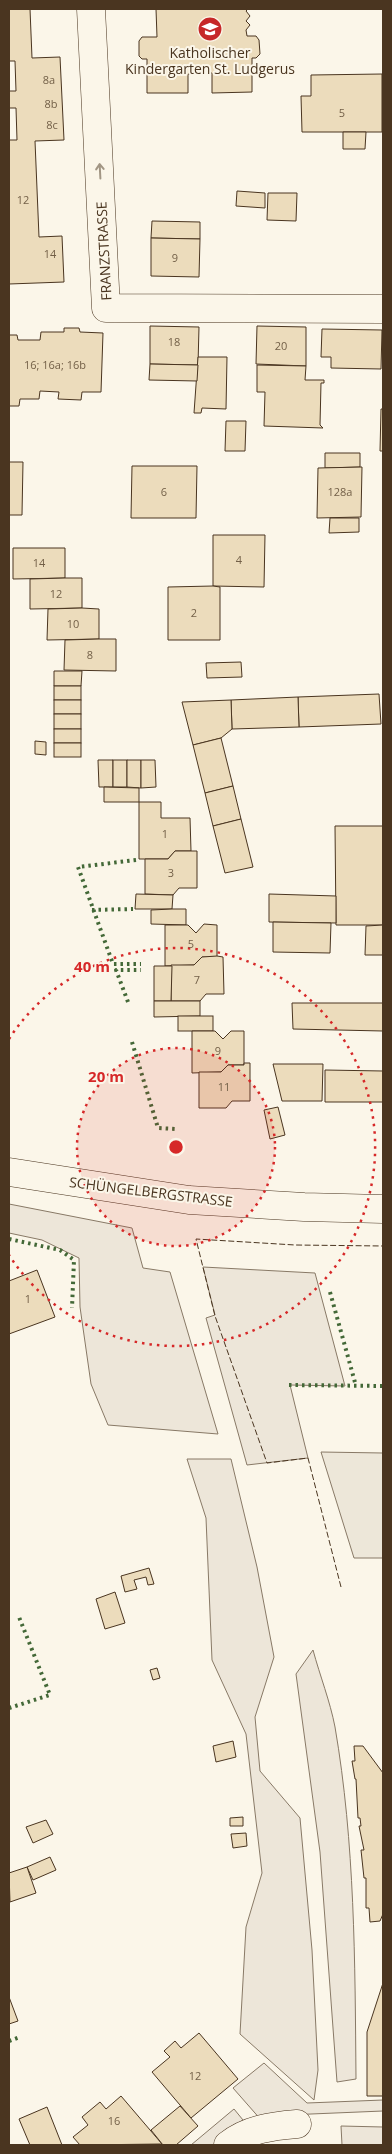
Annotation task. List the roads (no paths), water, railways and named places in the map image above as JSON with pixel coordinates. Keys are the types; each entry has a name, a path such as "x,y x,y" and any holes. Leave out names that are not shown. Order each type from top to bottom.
{"street":[{"name":"FRANZSTRASSE","path":"91,9 106,308 383,308"},
{"name":"SCHÜNGELBERGSTRASSE","path":"9,1172 189,1200 304,1207 383,1209"},
{"path":"228,2145 245,2134 260,2129 297,2124"}],"place":[{"name":"Katholischer Kindergarten St. Ludgerus","path":"210,29"}]}
